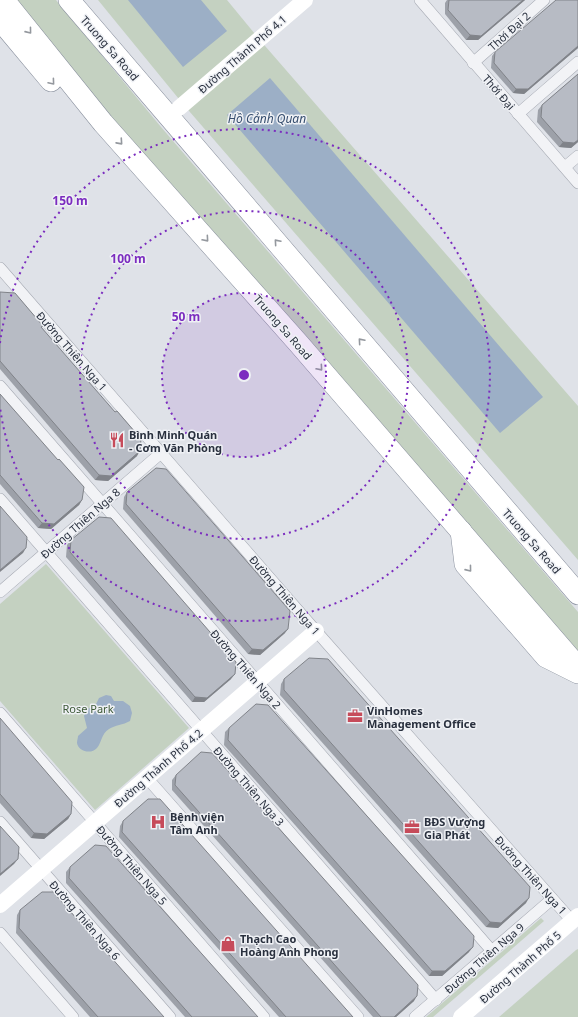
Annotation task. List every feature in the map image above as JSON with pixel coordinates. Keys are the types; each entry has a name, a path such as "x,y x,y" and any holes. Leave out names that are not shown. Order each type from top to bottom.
{"highway":[{"name":"Truong Sa Road","path":"4,0 104,123 299,344 578,667"},
{"name":"Truong Sa Road","path":"69,0 578,594"},
{"name":"Truong Sa Road","path":"86,0 242,184 260,224"},
{"name":"Truong Sa Road","path":"0,20 68,101 104,123"},
{"name":"Truong Sa Road","path":"377,360 409,380 578,573"},
{"path":"461,532 465,564 546,657 578,673"}],"street":[{"name":"Đường Thành Phố 4.1","path":"178,108 305,0"},
{"name":"Thời Đại 2","path":"473,63 544,0"},
{"name":"Thời Đại","path":"427,2 473,63 578,183"},
{"path":"518,114 578,62"},
{"path":"565,167 578,156"},
{"name":"Đường Thiên Nga 1","path":"0,268 552,900 575,919"},
{"name":"Đường Thiên Nga 2","path":"0,386 492,951"},
{"name":"Đường Thiên Nga 8","path":"0,592 161,453"},
{"name":"Đường Thiên Nga 3","path":"0,499 436,1000"},
{"name":"Đường Thành Phố 4.2","path":"0,905 316,631"},
{"name":"Đường Thiên Nga 5","path":"0,713 264,1017"},
{"path":"147,778 358,1017"},
{"name":"Đường Thiên Nga 6","path":"0,822 170,1017"},
{"name":"Đường Thiên Nga 9","path":"415,1017 552,900"},
{"name":"Đường Thành Phố 5","path":"461,1017 575,919"},
{"path":"0,933 73,1017"}],"green space":[{"path":"15,0 56,0 161,127 578,612 578,657 140,151"},
{"path":"98,0 227,0 259,39 578,406 578,560 183,104"},
{"name":"Rose Park","path":"46,564 189,728 95,810 0,701 0,604"},
{"path":"541,918 544,921 433,1017 426,1017"},
{"path":"578,949 578,1017 499,1017 576,950"}],"water":[{"path":"128,0 201,0 227,31 183,67"},
{"name":"Hồ Cảnh Quan","path":"270,78 543,397 500,433 227,115"},
{"path":"106,695 111,696 114,701 123,701 130,706 132,713 130,721 106,731 99,746 94,750 88,752 82,750 78,746 77,742 78,736 87,728 84,716 86,710 96,704 99,698"}],"building":[{"path":"449,0 523,0 481,36 470,35 448,10"},
{"path":"556,0 578,0 578,46 528,89 516,89 494,63 495,52"},
{"path":"578,74 578,140 574,143 563,142 541,117 542,105"},
{"path":"0,292 15,293 43,326 41,327 115,412 117,411 141,439 140,451 111,476 99,475 0,361"},
{"path":"0,394 84,487 82,500 54,524 42,523 0,475"},
{"path":"156,468 166,469 290,611 288,629 263,650 252,649 126,504 127,492"},
{"path":"0,506 27,537 26,548 0,570"},
{"path":"99,517 111,518 236,662 235,674 207,698 195,697 70,552 71,540"},
{"path":"309,658 328,659 530,887 529,898 501,923 490,922 284,690 284,679"},
{"path":"256,704 268,705 474,936 473,947 445,971 432,971 228,740 229,728"},
{"path":"0,718 72,802 71,814 47,834 34,833 0,794"},
{"path":"201,752 212,753 418,985 417,996 394,1017 381,1017 175,785 176,775"},
{"path":"148,799 160,799 353,1017 286,1017 122,832 123,821"},
{"path":"0,826 19,847 18,859 0,874"},
{"path":"95,845 106,846 258,1017 192,1017 69,878 70,867"},
{"path":"42,892 53,892 164,1017 98,1017 19,928 20,910"}],"place":[{"name":"Bình Minh Quán - Cơm Văn Phòng","path":"117,440"},
{"name":"VinHomes Management Office","path":"355,716"},
{"name":"Bệnh viện Tâm Anh","path":"158,822"},
{"name":"BĐS Vượng Gia Phát","path":"412,827"},
{"name":"Thạch Cao Hoàng Anh Phong","path":"228,944"}]}
